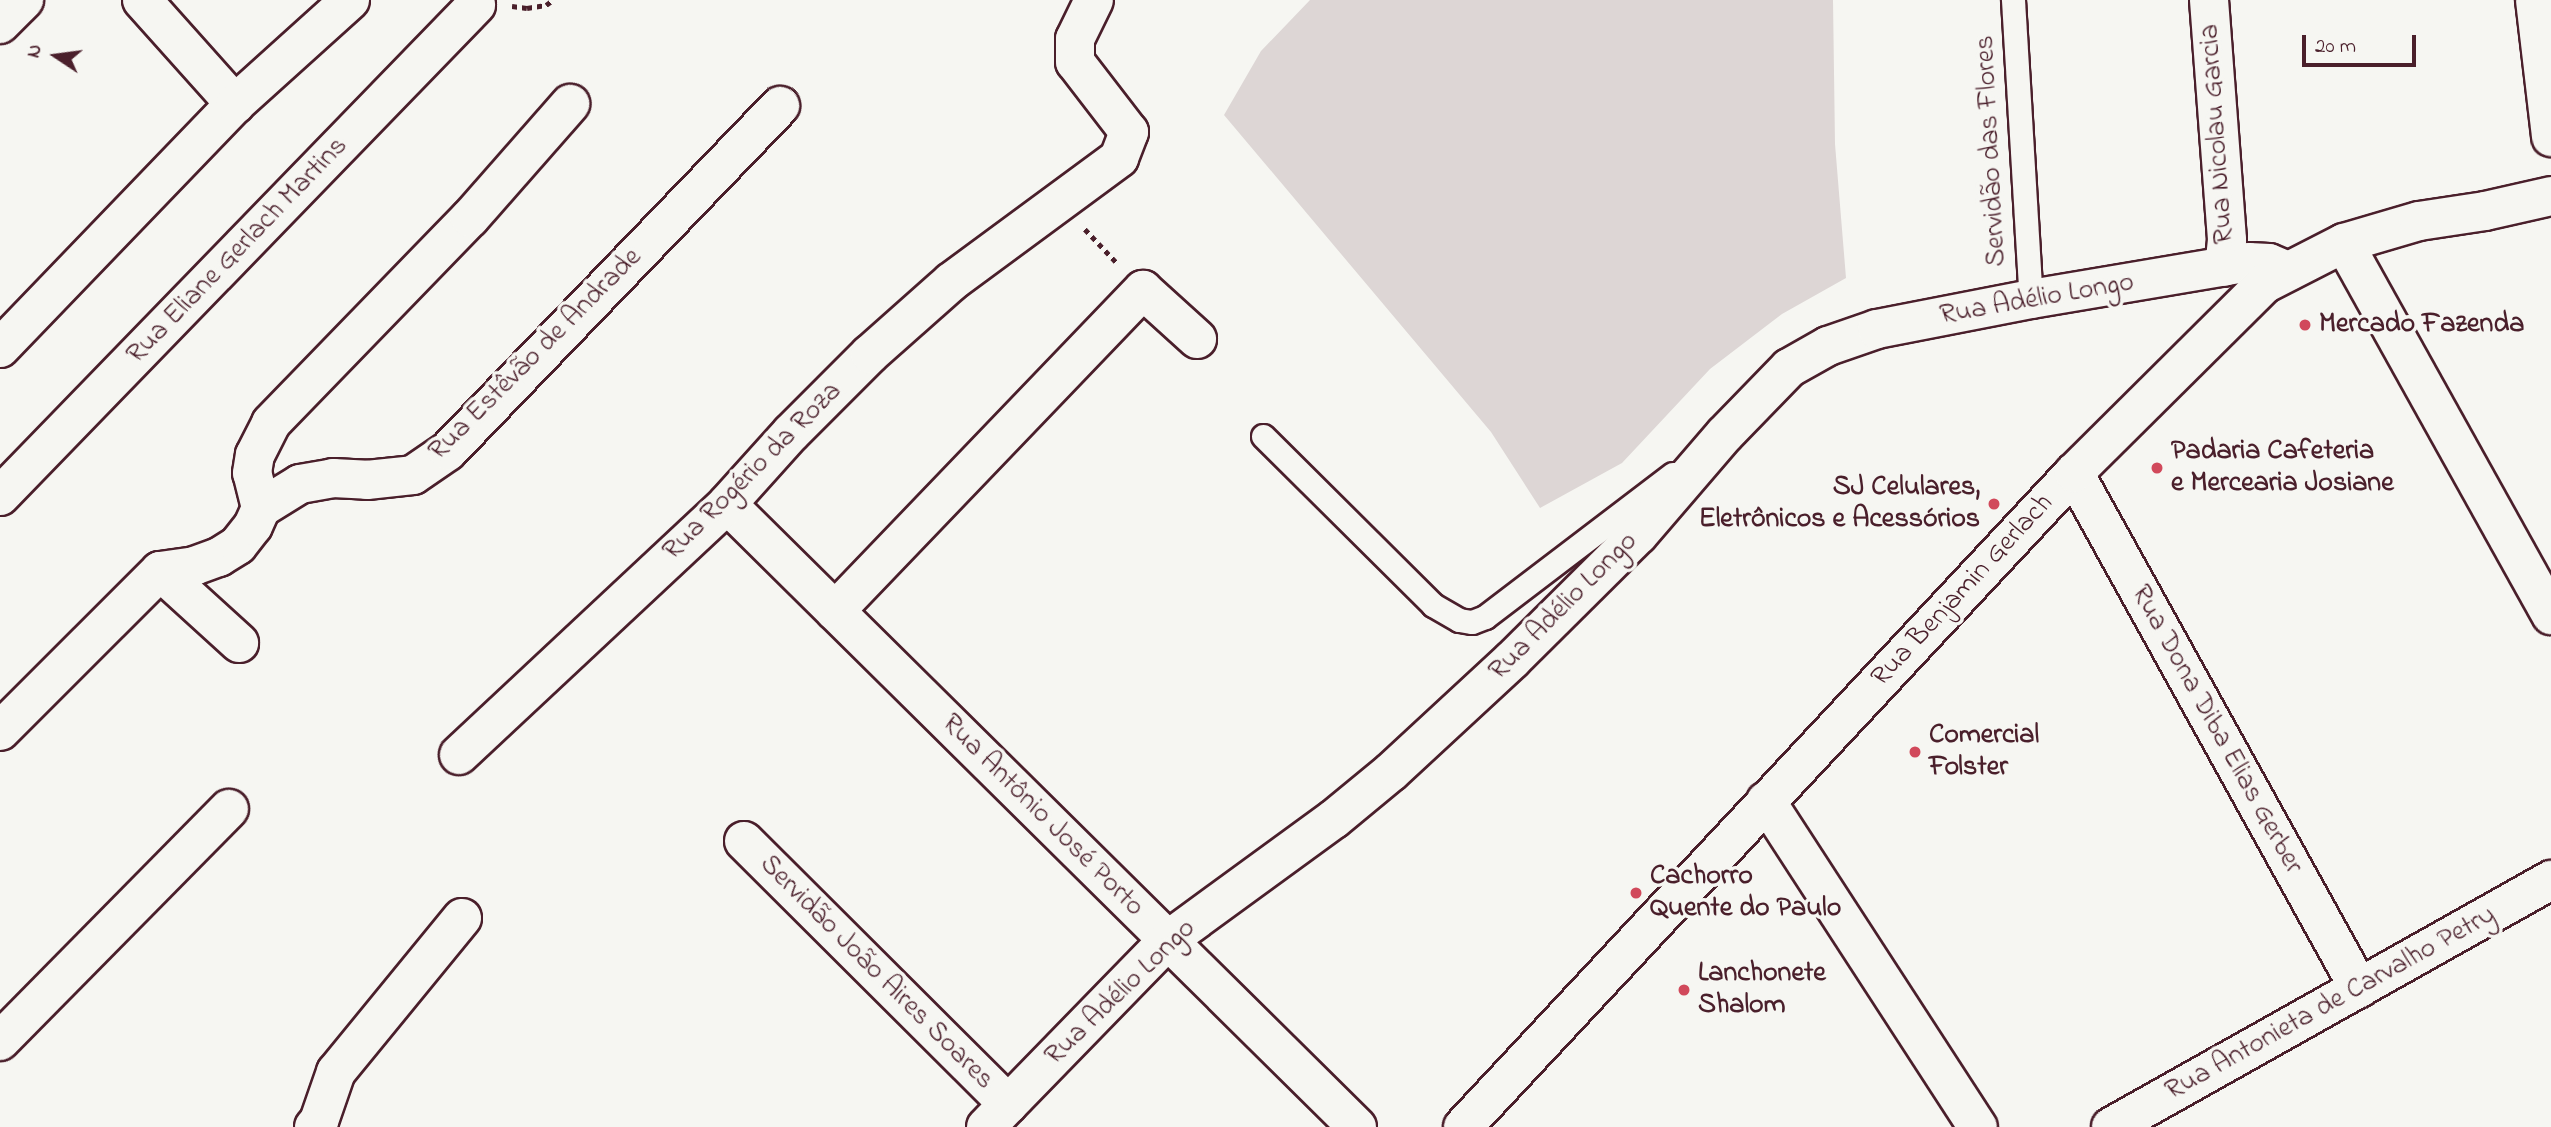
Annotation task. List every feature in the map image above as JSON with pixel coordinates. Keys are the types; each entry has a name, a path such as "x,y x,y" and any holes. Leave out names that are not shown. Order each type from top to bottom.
{"street":[{"path":"0,24 24,0"},
{"path":"142,0 235,104"},
{"path":"0,348 235,104 350,0"},
{"name":"Rua Rogério da Roza","path":"458,755 727,504 791,433 870,354 951,282 1058,200 1119,158 1129,132 1075,62 1075,39 1094,0"},
{"name":"Rua Nicolau Garcia","path":"2209,0 2227,240 2224,267"},
{"path":"2535,0 2551,137"},
{"name":"Rua Eliane Gerlach Martins","path":"0,496 493,5"},
{"path":"261,508 252,473 255,455 271,423 470,218 570,104"},
{"name":"Rua Estêvão de Andrade","path":"160,571 194,566 219,557 238,545 253,526 261,508 300,484 333,478 367,480 413,475 448,452 780,106"},
{"name":"Rua Benjamin Gerlach","path":"1463,1127 2074,473 2245,300 2264,284 2344,243 2419,221 2485,212 2551,196"},
{"path":"2344,243 2551,615"},
{"name":"Rua Adélio Longo","path":"997,1116 1168,940 1334,819 1391,772 1576,598 1638,535 1725,434 1789,368 1828,346 1877,329 2031,299 2249,262 2269,263 2288,271"},
{"path":"2224,267 2242,283 2245,300"},
{"path":"835,611 1143,290 1197,339"},
{"name":"Rua Dona Diba Elias Gerber","path":"2074,473 2359,988"},
{"name":"Rua Antônio José Porto","path":"727,504 1357,1127"},
{"path":"0,731 160,571 239,643"},
{"path":"1766,802 1978,1127"},
{"path":"0,1041 229,809"},
{"name":"Servidão João Aires Soares","path":"744,841 997,1116"},
{"name":"Rua Antonieta de Carvalho Petry","path":"2111,1127 2551,880"},
{"path":"314,1127 319,1121 336,1072 462,918"}],"lane":[{"name":"Servidão das Flores","path":"2013,0 2031,299"},
{"path":"1263,436 1433,605 1459,620 1472,622 1485,617 1541,576 1725,434"}],"path":[{"path":"493,5 527,8 545,5 552,0"},
{"path":"1058,200 1143,290"}],"shaded area":[{"path":"1310,0 1833,0 1835,144 1846,278 1782,314 1710,369 1622,463 1540,508 1491,432 1224,115 1261,51"}],"place":[{"name":"Mercado Fazenda","path":"2305,325"},
{"name":"Padaria Cafeteria e Mercearia Josiane","path":"2157,468"},
{"name":"SJ Celulares, Eletrônicos e Acessórios","path":"1994,504"},
{"name":"Comercial Folster","path":"1915,752"},
{"name":"Cachorro Quente do Paulo","path":"1636,893"},
{"name":"Lanchonete Shalom","path":"1684,990"}]}
